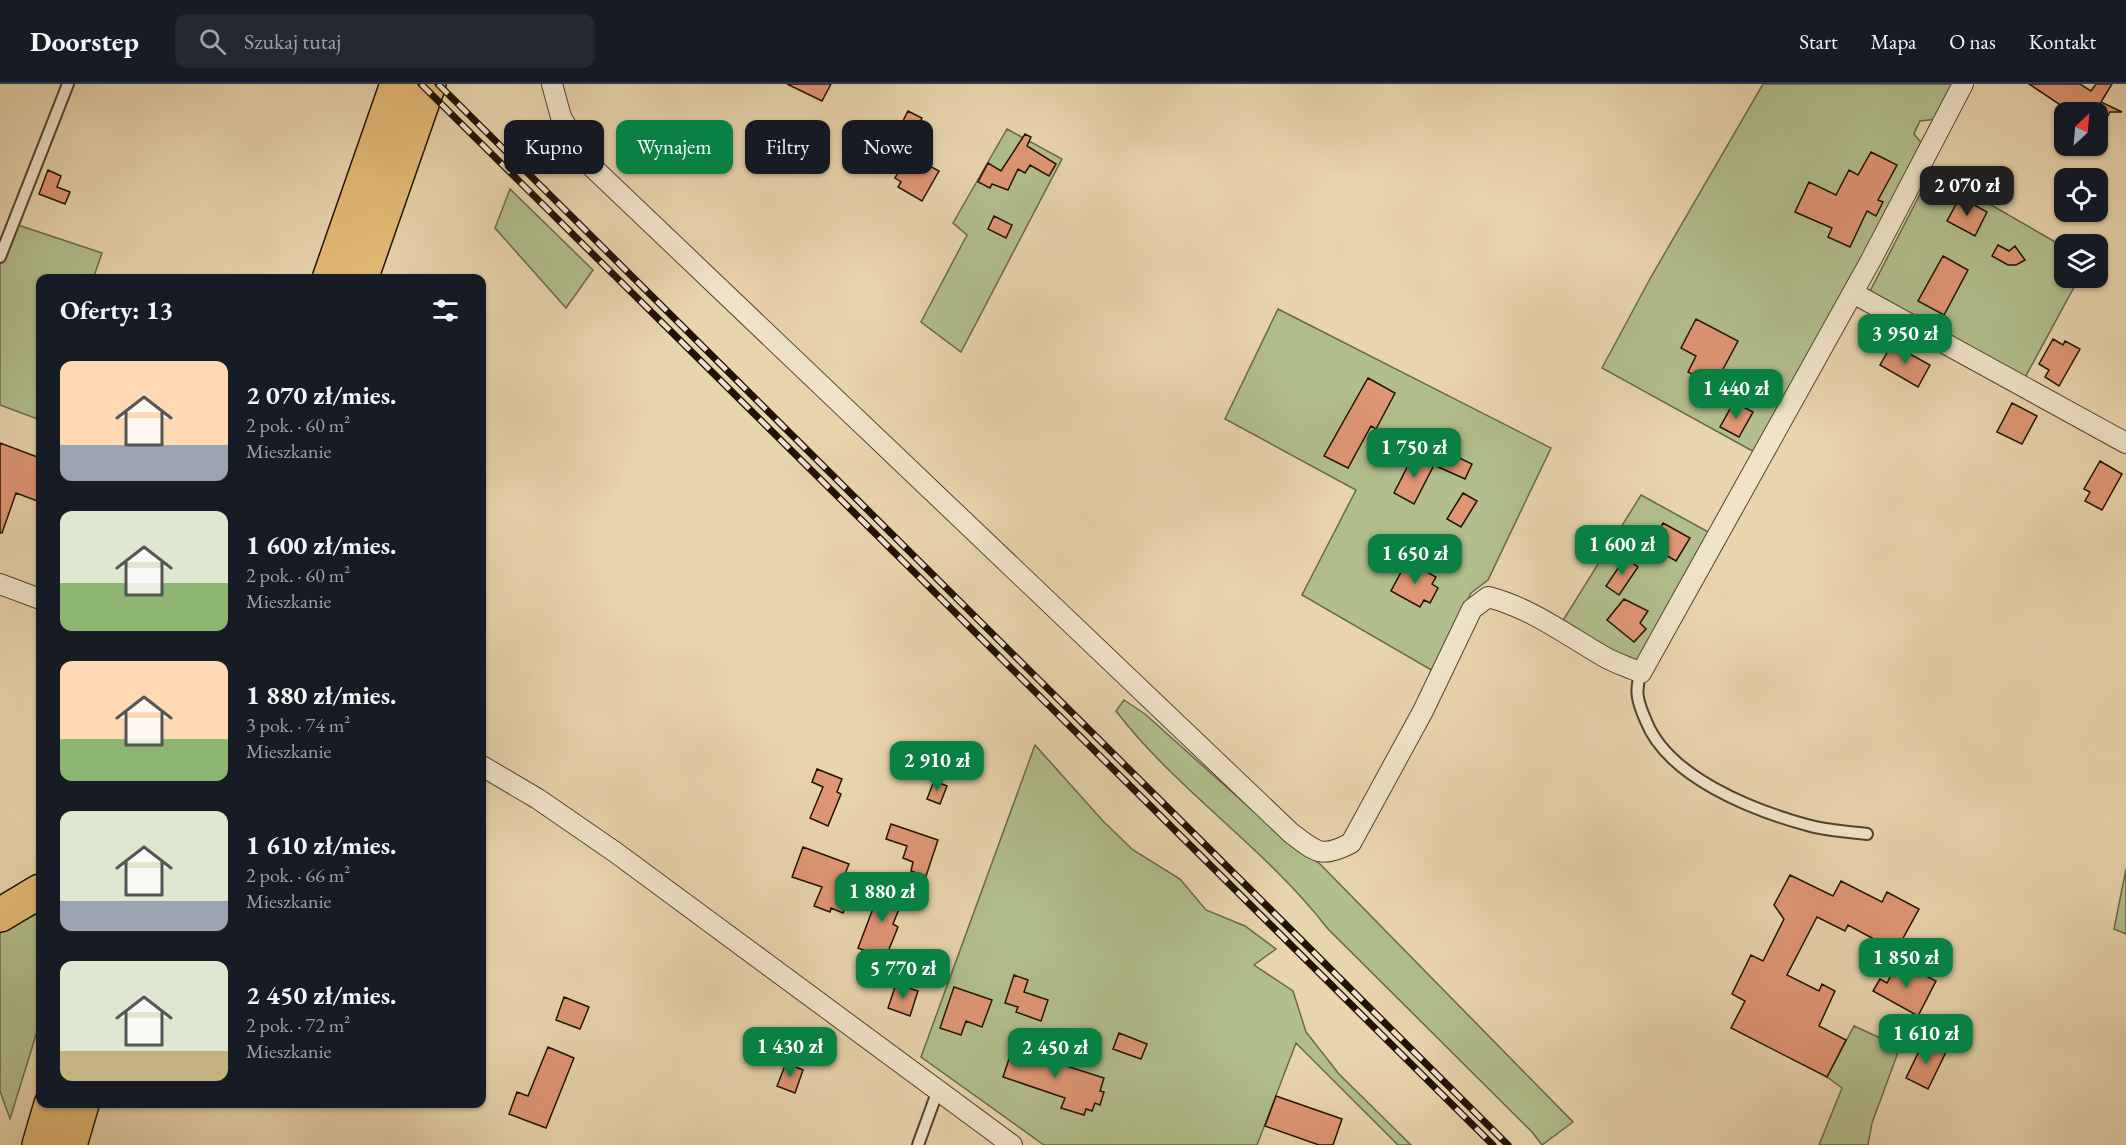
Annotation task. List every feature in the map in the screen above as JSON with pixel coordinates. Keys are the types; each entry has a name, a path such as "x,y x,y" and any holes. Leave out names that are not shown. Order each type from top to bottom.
{"highway":[{"path":"331,274 397,84"},
{"path":"363,274 429,84"},
{"path":"0,915 36,893"},
{"path":"39,1145 50,1108"},
{"path":"70,1145 81,1108"}],"street":[{"path":"552,84 561,117 588,163 1275,818 1315,851 1332,853 1350,843 1423,711 1473,609 1488,597 1512,603 1561,629 1604,657 1641,673 1853,293 1963,84"},
{"path":"1853,293 2126,443"},
{"path":"0,584 36,597"},
{"path":"486,768 538,799 615,852 1012,1145"}],"lane":[{"path":"0,257 68,84"},
{"path":"1641,673 1636,686 1638,703 1651,734 1671,761 1729,795 1773,814 1809,826 1867,834"},
{"path":"918,1145 938,1090"}],"green space":[{"path":"1763,84 1955,84 1938,119 1920,121 1914,134 1924,146 1756,453 1602,368 1651,277"},
{"path":"1007,129 1062,159 961,352 921,322 967,235 953,223"},
{"path":"1932,171 2054,241 2054,288 2074,288 2022,383 1868,295"},
{"path":"510,189 593,270 566,308 495,228"},
{"path":"12,223 102,253 95,274 36,274 36,418 0,405 0,257"},
{"path":"1278,309 1551,448 1488,580 1471,593 1433,671 1302,595 1356,490 1225,419"},
{"path":"1641,495 1712,534 1640,660 1628,661 1562,622"},
{"path":"1124,700 1145,714 1251,809 1320,864 1573,1122 1542,1145 1532,1132 1328,929 1277,872 1140,740 1116,711"},
{"path":"1035,745 1103,821 1133,850 1180,879 1206,910 1245,926 1276,949 1254,965 1293,991 1306,1032 1339,1074 1411,1145 1398,1145 1296,1043 1257,1145 1044,1145 921,1057"},
{"path":"2126,869 2126,934 2114,929"},
{"path":"36,914 36,1035 10,1119 0,1091 0,933"},
{"path":"1854,1026 1900,1047 1872,1123 1868,1145 1819,1145 1842,1088 1827,1077"}],"building":[{"path":"787,84 831,84 822,101"},
{"path":"2029,84 2080,84 2091,91 2096,84 2112,84 2101,102 2056,102"},
{"path":"2108,105 2122,112 2110,112 2108,116"},
{"path":"908,111 922,118 921,120 903,120"},
{"path":"1025,134 1031,137 1027,146 1056,164 1049,176 1030,165 1025,173 1018,169 1008,190 992,184 990,188 978,182 988,163 1001,171"},
{"path":"1871,152 1897,165 1878,200 1883,202 1876,216 1867,211 1850,247 1828,237 1832,228 1795,212 1809,182 1836,195 1849,170 1858,175"},
{"path":"933,168 939,171 922,201 898,187 901,182 895,178 897,174 933,174"},
{"path":"48,170 61,176 57,187 70,192 65,204 39,194"},
{"path":"1960,197 1987,212 1975,236 1947,221"},
{"path":"994,216 1012,225 1006,238 988,229"},
{"path":"1998,245 2009,251 2015,246 2025,260 2016,265 2008,265 1992,256"},
{"path":"1943,256 1968,270 1944,315 1918,301"},
{"path":"1696,319 1738,341 1714,386 1688,372 1696,356 1681,348"},
{"path":"2053,339 2063,345 2065,341 2080,349 2059,386 2045,377 2049,370 2039,364"},
{"path":"1892,344 1930,365 1918,387 1880,365"},
{"path":"1368,378 1395,393 1376,429 1371,426 1348,468 1324,456"},
{"path":"1734,402 1753,412 1739,437 1720,427"},
{"path":"2012,403 2037,416 2022,444 1997,432"},
{"path":"0,443 36,456 36,500 16,493 2,533 0,533"},
{"path":"1441,449 1472,464 1465,479 1434,465"},
{"path":"1414,454 1434,465 1414,504 1394,493"},
{"path":"2100,461 2122,474 2102,510 2085,501 2090,492 2084,489"},
{"path":"1463,493 1477,501 1461,527 1447,519"},
{"path":"1663,523 1690,538 1676,561 1650,546"},
{"path":"1625,558 1638,567 1619,595 1606,586"},
{"path":"1407,561 1436,577 1432,584 1438,588 1430,603 1424,600 1420,607 1391,591"},
{"path":"1624,599 1648,611 1640,623 1646,629 1634,642 1607,620"},
{"path":"817,769 842,779 837,792 841,794 828,826 810,818 823,787 812,782"},
{"path":"934,781 947,786 940,804 927,799"},
{"path":"891,824 938,840 926,876 911,871 913,862 903,858 907,846 886,839"},
{"path":"803,847 849,864 841,884 852,889 843,913 831,908 830,912 814,906 822,887 792,877"},
{"path":"1790,875 1833,896 1841,881 1882,902 1887,892 1919,909 1896,951 1848,925 1845,931 1817,917 1787,975 1819,991 1822,984 1835,991 1819,1026 1846,1040 1827,1077 1731,1028 1745,1001 1732,994 1751,955 1763,961 1784,919 1774,905"},
{"path":"882,885 905,894 893,924 898,927 885,959 858,948"},
{"path":"1898,962 1936,981 1918,1016 1873,991 1880,979 1887,983"},
{"path":"1014,975 1028,980 1024,992 1048,1000 1041,1021 1016,1012 1018,1007 1005,1003"},
{"path":"896,984 918,991 910,1016 888,1008"},
{"path":"954,987 992,1000 982,1027 966,1021 961,1035 940,1028"},
{"path":"564,997 589,1007 580,1029 556,1020"},
{"path":"1119,1033 1147,1044 1141,1059 1113,1049"},
{"path":"1924,1041 1946,1052 1928,1089 1906,1078"},
{"path":"1014,1044 1058,1059 1057,1063 1104,1078 1100,1091 1104,1092 1100,1105 1095,1103 1092,1111 1086,1109 1084,1115 1061,1108 1065,1098 1003,1077"},
{"path":"548,1047 574,1058 546,1128 509,1114 517,1092 528,1096"},
{"path":"786,1063 803,1070 795,1093 777,1086"},
{"path":"1276,1096 1342,1119 1333,1145 1319,1145 1265,1126"}],"railway":[{"path":"421,84 1493,1145"},
{"path":"438,84 1508,1145"}]}
